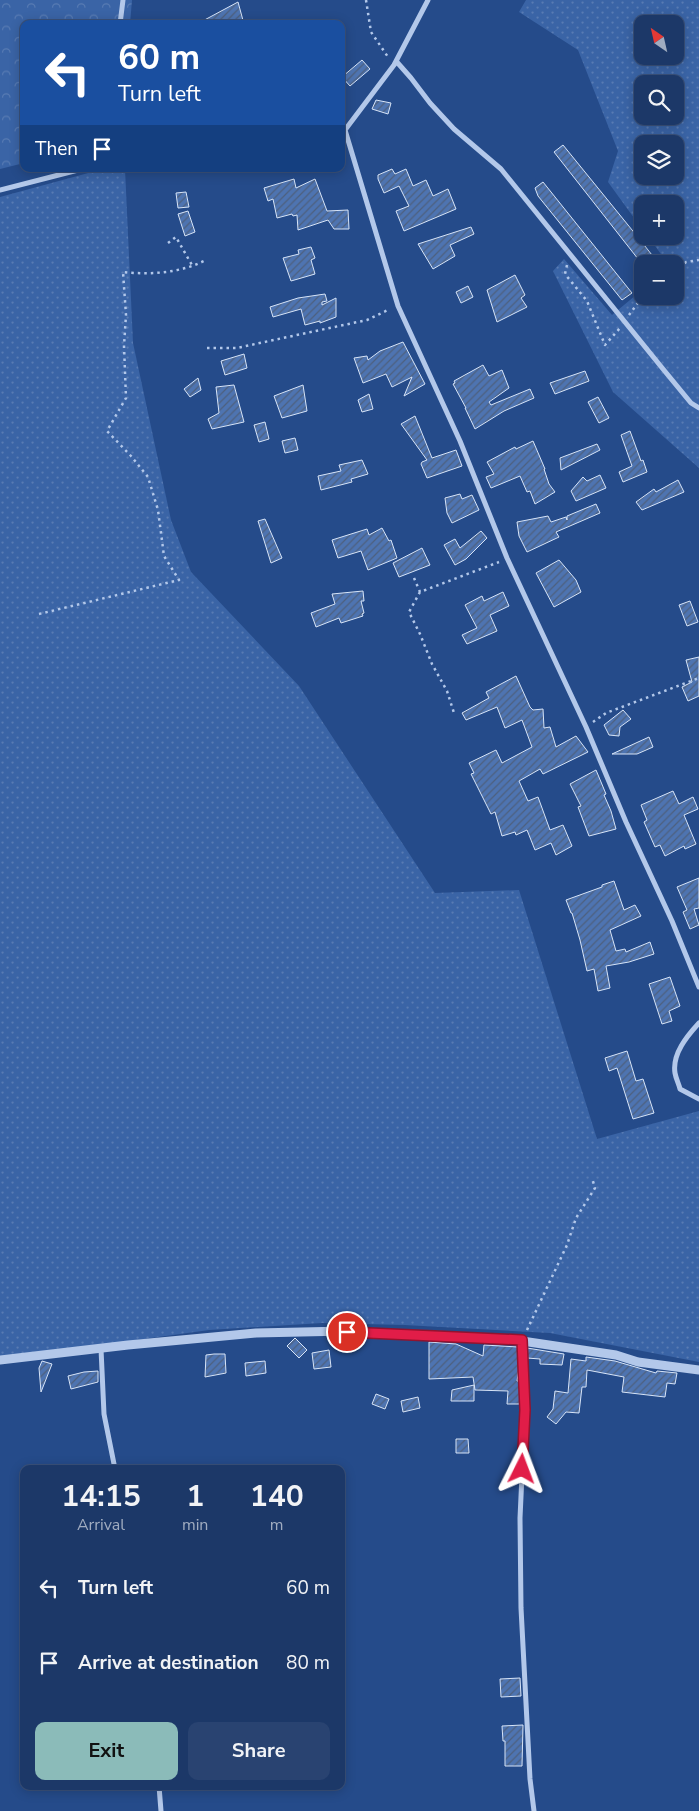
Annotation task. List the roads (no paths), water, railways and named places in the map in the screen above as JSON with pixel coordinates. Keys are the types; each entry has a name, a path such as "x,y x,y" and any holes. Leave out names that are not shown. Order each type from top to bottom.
{"street":[{"path":"120,20 123,0"},
{"path":"345,127 395,63 428,0"},
{"path":"395,63 411,78 430,103 454,129 501,169 691,403 699,408"},
{"path":"345,136 398,306 467,459 491,520 672,921 699,987"},
{"path":"0,190 70,172"},
{"path":"699,1023 679,1050 675,1072 680,1089 699,1099"},
{"path":"0,1360 256,1333 338,1332 522,1340 616,1355 638,1362 699,1370"},
{"path":"522,1340 525,1410 520,1526 521,1608 530,1779 534,1811"},
{"path":"101,1349 104,1414 114,1465"},
{"path":"159,1790 162,1811"}]}
